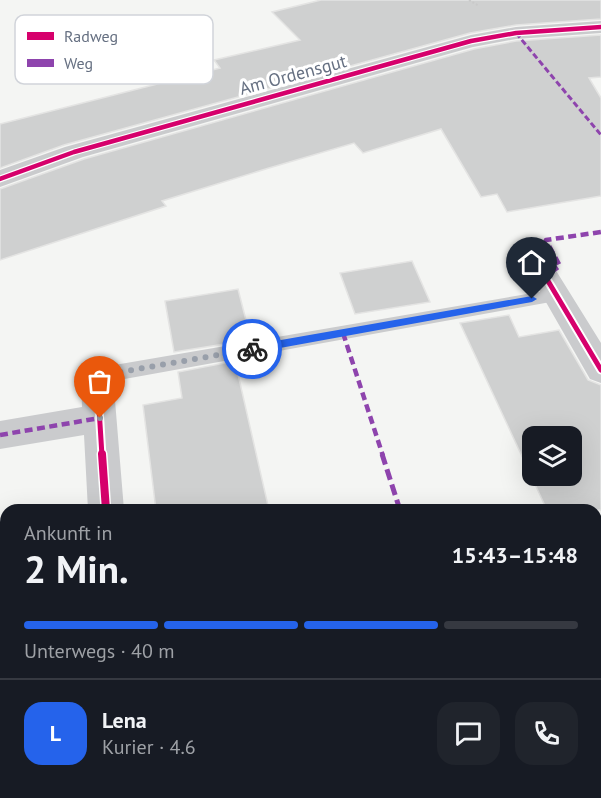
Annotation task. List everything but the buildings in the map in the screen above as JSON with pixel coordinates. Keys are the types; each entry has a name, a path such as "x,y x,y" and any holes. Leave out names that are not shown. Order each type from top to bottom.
{"street":[{"name":"Am Ordensgut","path":"0,179 85,149 471,42 516,33 601,27"},
{"path":"551,285 601,370"},
{"path":"98,376 106,504"},
{"path":"0,435 100,418"}],"lane":[{"path":"98,376 551,285"}],"marked path":[{"path":"516,33 601,135"},
{"path":"548,280 545,276 560,266 546,240 601,232"},
{"path":"343,333 398,504"},
{"path":"0,435 100,418"}],"cycle path":[{"path":"0,179 74,152 471,41 516,33 601,27"},
{"path":"545,276 601,370"},
{"path":"97,376 106,504"}],"way so far":[{"path":"100,418 98,376 252,349"}],"route":[{"path":"252,349 532,299"}]}
